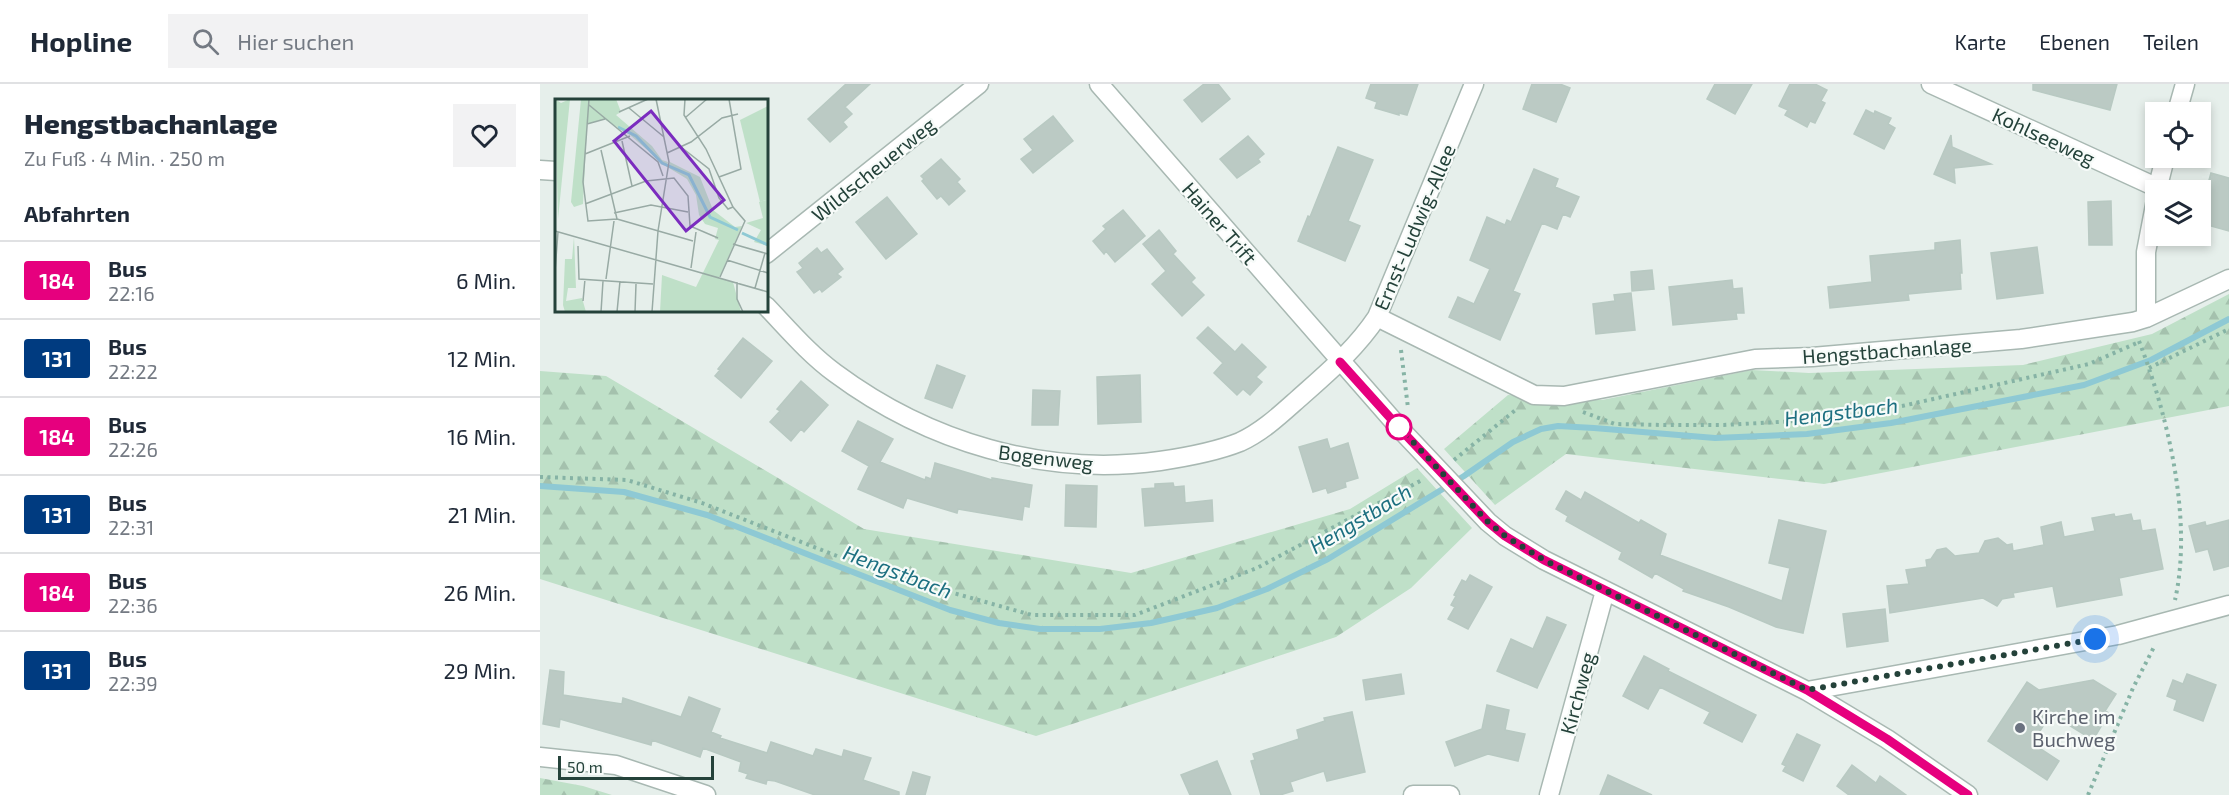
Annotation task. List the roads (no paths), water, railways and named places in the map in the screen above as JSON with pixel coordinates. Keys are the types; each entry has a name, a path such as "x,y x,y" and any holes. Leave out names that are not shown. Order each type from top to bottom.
{"street":[{"name":"Wildscheuerweg","path":"768,252 979,84"},
{"name":"Hainer Trift","path":"1099,84 1340,362 1464,497 1505,536 1544,560 1807,690 1887,739 1968,795"},
{"name":"Ernst-Ludwig-Allee","path":"1340,362 1361,341 1377,317 1474,84"},
{"name":"Kohlseeweg","path":"1930,84 2145,187"},
{"path":"2180,102 2185,84"},
{"path":"540,170 555,171"},
{"path":"2146,318 2147,246"},
{"name":"Hengstbachanlage","path":"1377,317 1534,394 1552,397 1578,395 1755,359 1812,357 2021,339 2133,322 2229,279"},
{"name":"Bogenweg","path":"768,308 810,352 834,372 901,416 986,449 1021,458 1047,461 1125,464 1185,457 1217,450 1258,432 1340,362"},
{"name":"Kirchweg","path":"1549,795 1605,591"},
{"path":"1807,690 2118,635 2168,623 2229,604"},
{"path":"540,757 616,765 706,795"},
{"path":"1413,795 1450,795"}],"waterway":[{"name":"Hengstbach","path":"540,486 624,492 707,515 950,610 999,623 1040,629 1100,629 1151,623 1217,608 1267,589 1328,559 1464,476 1513,442 1541,429 1558,426 1715,438 1807,434 1891,423 2084,385 2151,360 2229,319"}],"place":[{"name":"Kirche im Buchweg","path":"2020,728"}]}
